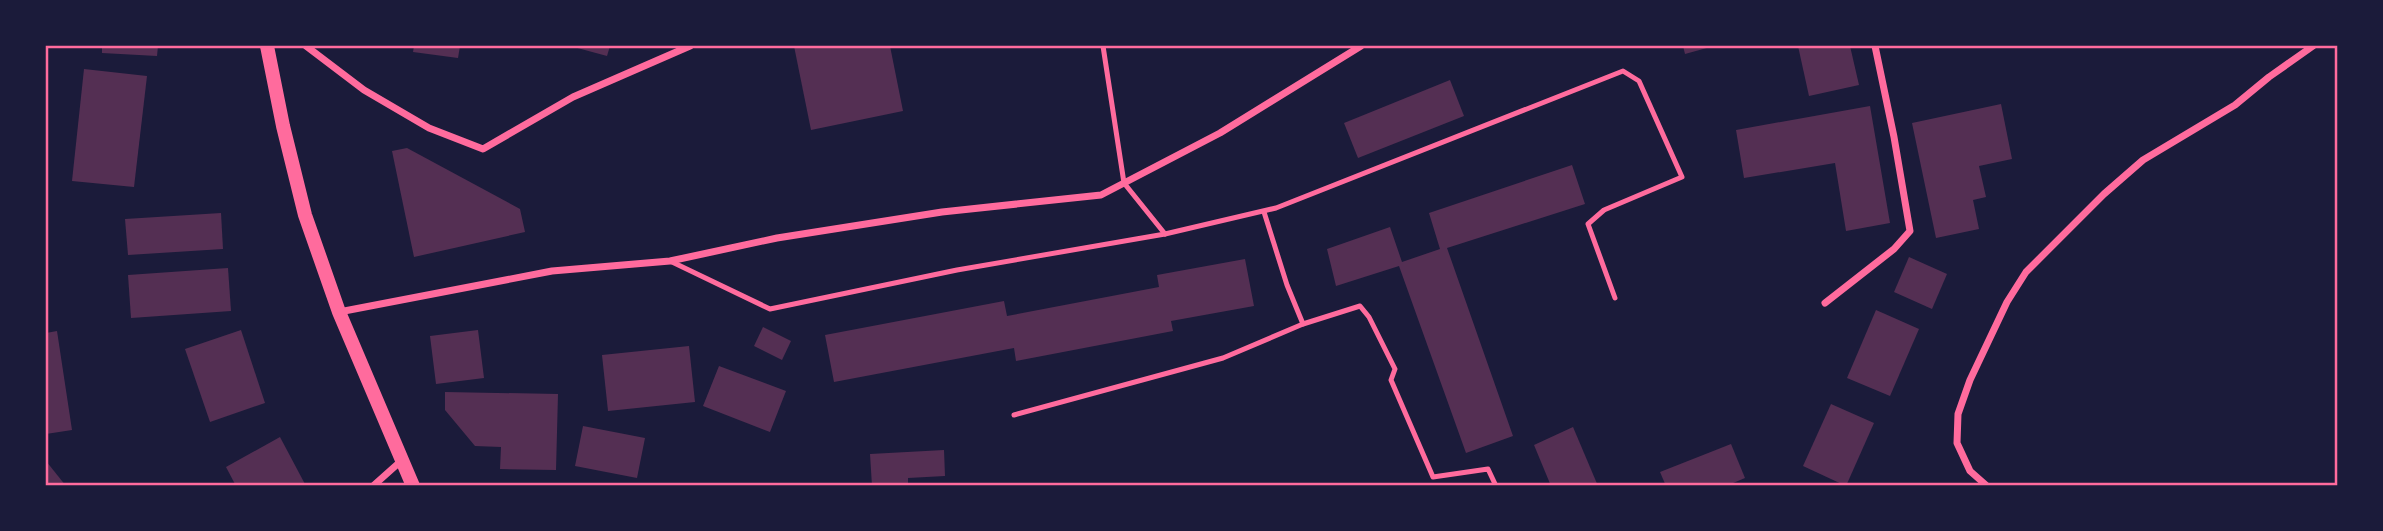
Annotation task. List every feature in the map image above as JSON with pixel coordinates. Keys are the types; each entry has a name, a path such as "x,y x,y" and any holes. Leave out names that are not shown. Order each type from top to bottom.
{"main road":[{"path":"267,46 282,126 305,215 340,312 414,485"}],"street":[{"path":"306,46 364,90 429,128 483,149 573,97 690,46"},
{"path":"340,312 552,271 670,261 777,238 942,212 1101,195 1220,133 1361,46"},
{"path":"1825,303 1894,249 1910,231 1875,46"},
{"path":"1987,485 1970,471 1957,443 1958,414 1970,380 2002,312 2026,272 2104,194 2143,160 2235,105 2313,46"},
{"path":"373,485 402,460"}],"lane":[{"path":"1103,46 1124,183 1165,234"},
{"path":"670,261 770,309 957,270 1165,234 1264,212 1623,71 1639,81 1682,177 1604,210 1588,224 1615,298"},
{"path":"1264,212 1287,285 1303,324"},
{"path":"1014,415 1223,358 1303,324 1360,306 1369,317 1395,369 1391,380 1433,477 1488,469 1496,485"}],"building":[{"path":"102,46 158,46 157,56 102,53"},
{"path":"414,46 460,46 458,58 413,52"},
{"path":"570,46 610,46 607,56"},
{"path":"794,46 890,46 903,111 811,130"},
{"path":"1683,46 1714,46 1685,54"},
{"path":"1798,46 1850,46 1859,85 1809,96"},
{"path":"84,69 147,76 134,187 72,181"},
{"path":"1450,80 1464,116 1358,158 1344,123"},
{"path":"2001,104 2012,159 1979,166 1986,197 1973,200 1979,229 1936,238 1912,123"},
{"path":"1870,106 1890,223 1846,231 1835,163 1744,178 1736,130"},
{"path":"407,148 520,209 525,232 414,257 392,151"},
{"path":"1572,165 1585,204 1447,248 1513,436 1466,453 1399,266 1336,286 1327,249 1390,227 1402,262 1440,249 1429,213"},
{"path":"221,213 223,249 128,255 125,219"},
{"path":"1909,257 1947,274 1932,309 1894,292"},
{"path":"1245,259 1254,306 1171,321 1173,331 1016,361 1014,348 834,382 825,335 1004,301 1007,316 1159,287 1157,275"},
{"path":"228,268 231,311 131,318 128,275"},
{"path":"1876,310 1919,329 1890,396 1847,378"},
{"path":"763,327 791,341 782,360 754,346"},
{"path":"241,330 265,403 210,422 185,349"},
{"path":"478,330 484,378 436,384 430,336"},
{"path":"57,331 72,430 46,434 46,333"},
{"path":"689,346 695,402 608,411 602,355"},
{"path":"719,366 786,391 770,432 703,406"},
{"path":"445,392 558,394 556,470 500,469 501,447 475,446 445,410"},
{"path":"1831,404 1874,423 1846,486 1803,466"},
{"path":"583,426 645,438 637,478 575,466"},
{"path":"1573,427 1598,486 1551,486 1534,445"},
{"path":"280,437 306,486 236,486 226,467"},
{"path":"1731,444 1745,478 1726,486 1666,486 1660,472"},
{"path":"944,450 945,476 908,478 908,486 872,486 870,454"},
{"path":"46,461 66,486 46,486"}]}
